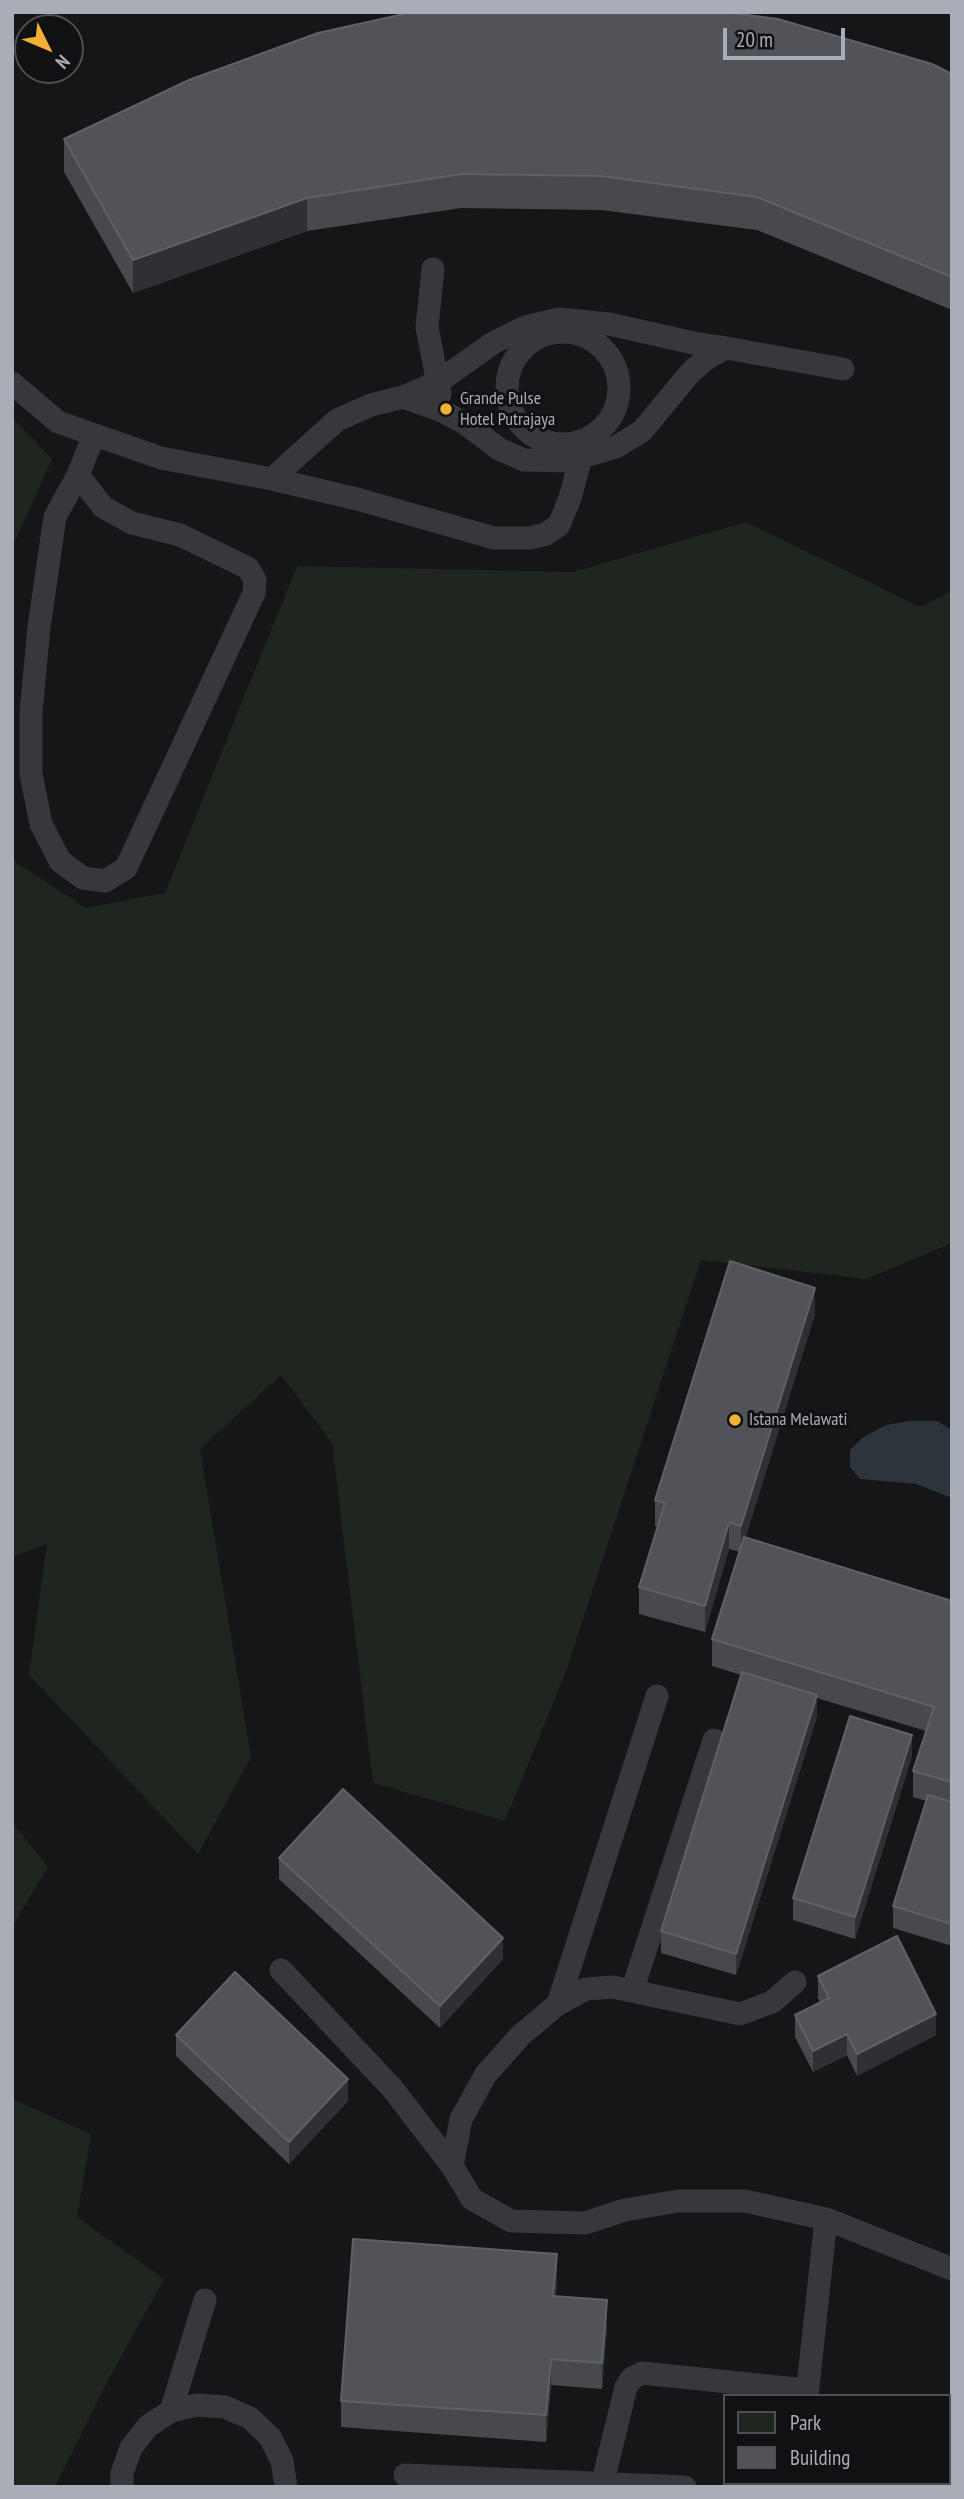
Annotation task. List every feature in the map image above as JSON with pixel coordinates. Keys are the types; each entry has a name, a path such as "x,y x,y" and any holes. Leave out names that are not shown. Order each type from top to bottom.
{"lane":[{"path":"433,269 427,327 442,411"},
{"path":"272,479 337,420 371,405 403,397 438,383 514,332 559,319 609,324 698,344 843,369"},
{"path":"12,383 58,422 161,458 272,479 357,499 494,538 530,538 546,534 559,526 570,498 585,441 608,422 620,396 616,366 597,342 570,332 541,335 517,354 506,381 510,410 528,434 555,445 585,441"},
{"path":"403,397 442,411 466,424 499,449 524,460 568,461 616,447 642,431 691,372 707,358 726,348"},
{"path":"78,475 103,507 132,523 180,535 248,569 255,580 254,593 126,868 105,881 83,878 60,862 41,824 31,774 32,712 38,639 55,517 78,475 94,435"},
{"path":"558,2004 657,1696"},
{"path":"632,1991 714,1740"},
{"path":"281,1970 393,2088 452,2166 472,2199 511,2221 585,2223 625,2210 678,2201 745,2201 826,2219 952,2269"},
{"path":"452,2166 461,2119 486,2074 521,2035 558,2004 586,1989 613,1987 740,2014 772,2002 795,1982"},
{"path":"602,2485 626,2387 632,2378 642,2373 807,2393 826,2219"},
{"path":"171,2411 205,2300"},
{"path":"122,2487 122,2473 131,2448 148,2426 171,2411 197,2404 225,2407 250,2418 270,2437 282,2461 286,2487"},
{"path":"405,2475 685,2487"}],"green space":[{"path":"12,417 52,459 12,548"},
{"path":"746,522 920,607 952,591 952,1243 867,1279 701,1260 566,1671 505,1821 373,1783 332,1443 281,1375 200,1449 251,1757 198,1854 29,1675 47,1544 12,1557 12,860 86,908 165,893 297,566 573,572"},
{"path":"12,1822 48,1867 12,1927"},
{"path":"12,2099 91,2134 77,2217 164,2279 104,2388 55,2487 12,2487"}],"shaded area":[{"path":"909,1421 937,1421 952,1430 952,1498 916,1484 860,1479 850,1467 850,1450 862,1438 886,1425"}],"building":[{"path":"413,12 724,12 778,19 932,64 952,74 952,277 757,197 601,176 461,174 307,198 133,260 64,139 189,80 318,33"},
{"name":"Istana Melawati","path":"730,1261 815,1288 741,1526 729,1522 705,1606 639,1587 665,1503 655,1500"},
{"path":"744,1537 952,1601 952,1782 913,1771 934,1707 712,1639"},
{"path":"742,1672 817,1695 736,1954 661,1931"},
{"path":"850,1716 912,1735 855,1917 793,1898"},
{"path":"343,1789 503,1938 440,2006 279,1858"},
{"path":"928,1795 952,1802 952,1924 893,1906"},
{"path":"897,1936 936,2014 857,2054 847,2034 813,2051 795,2015 829,1998 818,1976"},
{"path":"235,1972 348,2079 289,2142 176,2035"},
{"path":"353,2239 557,2254 553,2296 607,2300 602,2363 551,2359 546,2415 341,2401"},
{"path":"862,2485 928,2485 927,2487"}],"place":[{"name":"Grande Pulse Hotel Putrajaya","path":"446,409"},
{"name":"Istana Melawati","path":"735,1420"}]}
